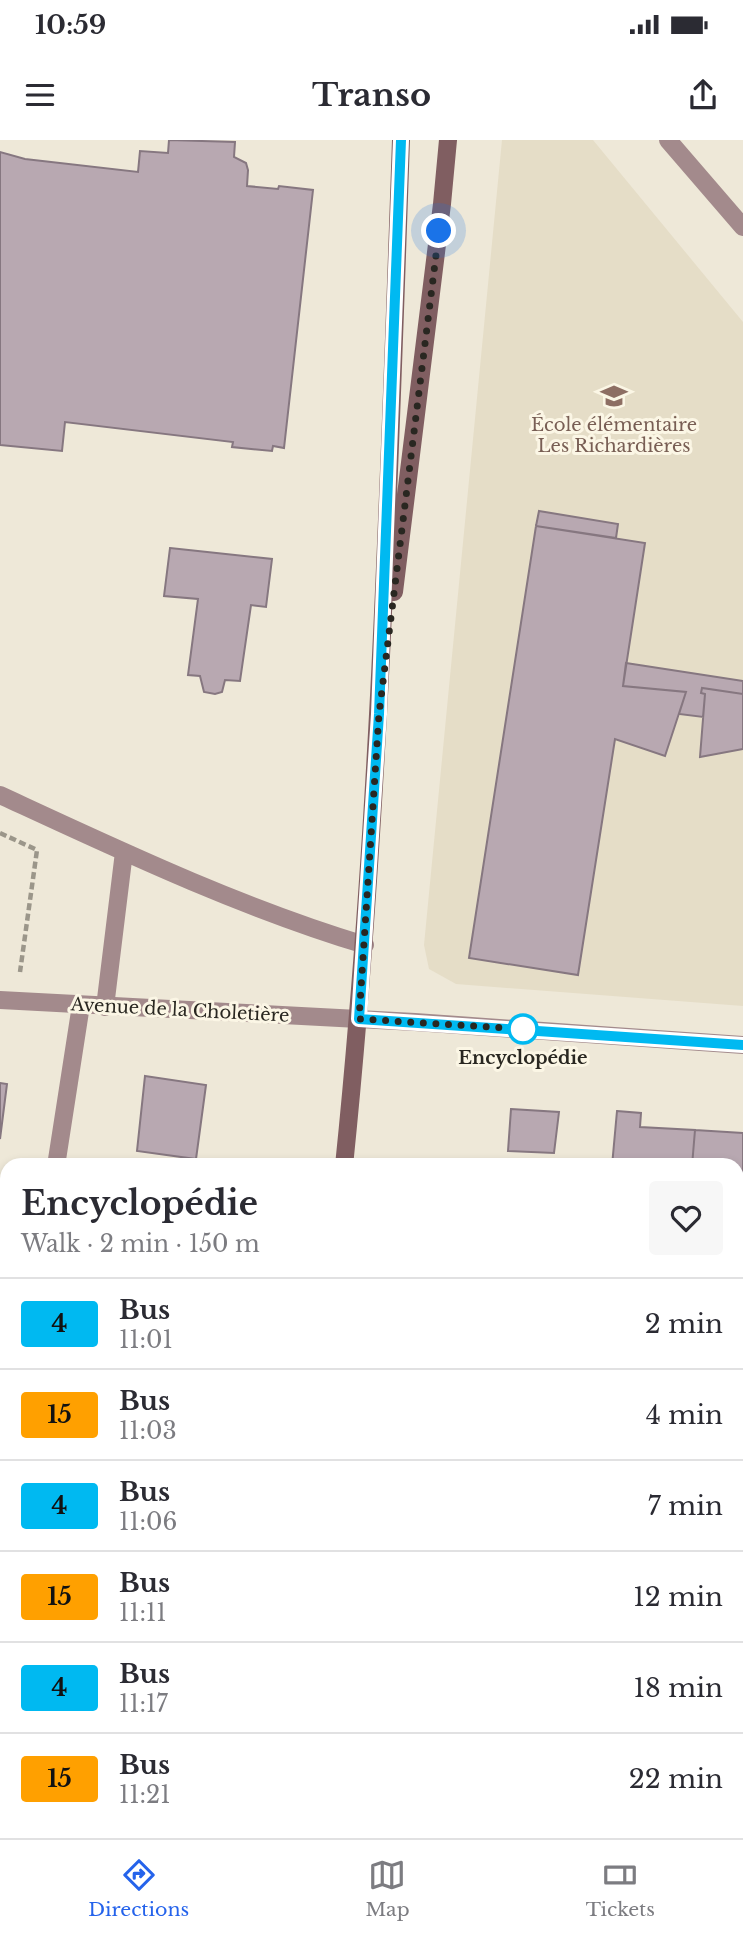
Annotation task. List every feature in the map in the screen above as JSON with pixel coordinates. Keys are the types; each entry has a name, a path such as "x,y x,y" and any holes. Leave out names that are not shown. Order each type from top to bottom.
{"main road":[{"path":"345,1158 365,945 379,714 401,140"},
{"path":"379,714 441,218 448,140"}],"street":[{"path":"668,140 743,228"},
{"path":"0,795 124,852 306,927 365,945"},
{"path":"105,1007 124,852"},
{"name":"Avenue de la Choletière","path":"8,1001 359,1019 743,1045"},
{"path":"57,1158 82,1005"}],"path":[{"path":"0,833 37,850 8,1001"}],"shaded area":[{"path":"502,140 593,140 743,322 743,1006 456,984 429,969 424,945"}],"building":[{"path":"169,140 235,142 234,157 246,163 248,170 247,186 313,190 284,448 273,446 272,451 232,447 233,442 65,422 62,451 0,445 0,152 25,159 138,172 140,151 168,153"},
{"path":"539,511 618,524 616,538 536,526"},
{"path":"536,526 645,543 623,686 686,692 665,756 615,739 578,975 469,958"},
{"path":"170,548 272,559 266,607 251,605 240,681 225,680 222,692 204,692 200,676 188,675 198,599 164,596"},
{"path":"626,663 743,681 743,694 702,688 701,693 705,694 703,717 679,714 686,692 623,686"},
{"path":"702,688 743,694 743,749 700,757 705,694 701,693"},
{"path":"145,1076 206,1085 196,1158 137,1151"},
{"path":"0,1083 7,1084 0,1139"},
{"path":"511,1109 559,1112 554,1153 508,1151"},
{"path":"617,1111 641,1113 640,1127 695,1130 693,1158 613,1158"},
{"path":"695,1130 743,1133 743,1158 693,1158"}],"bus line":[{"name":"4","path":"401,140 379,714 359,1019 743,1045"}],"place":[{"name":"École élémentaire Les Richardières","path":"614,396"},
{"name":"Encyclopédie","path":"523,1029"}],"route":[{"path":"439,231 379,714 359,1019 523,1029"}]}
